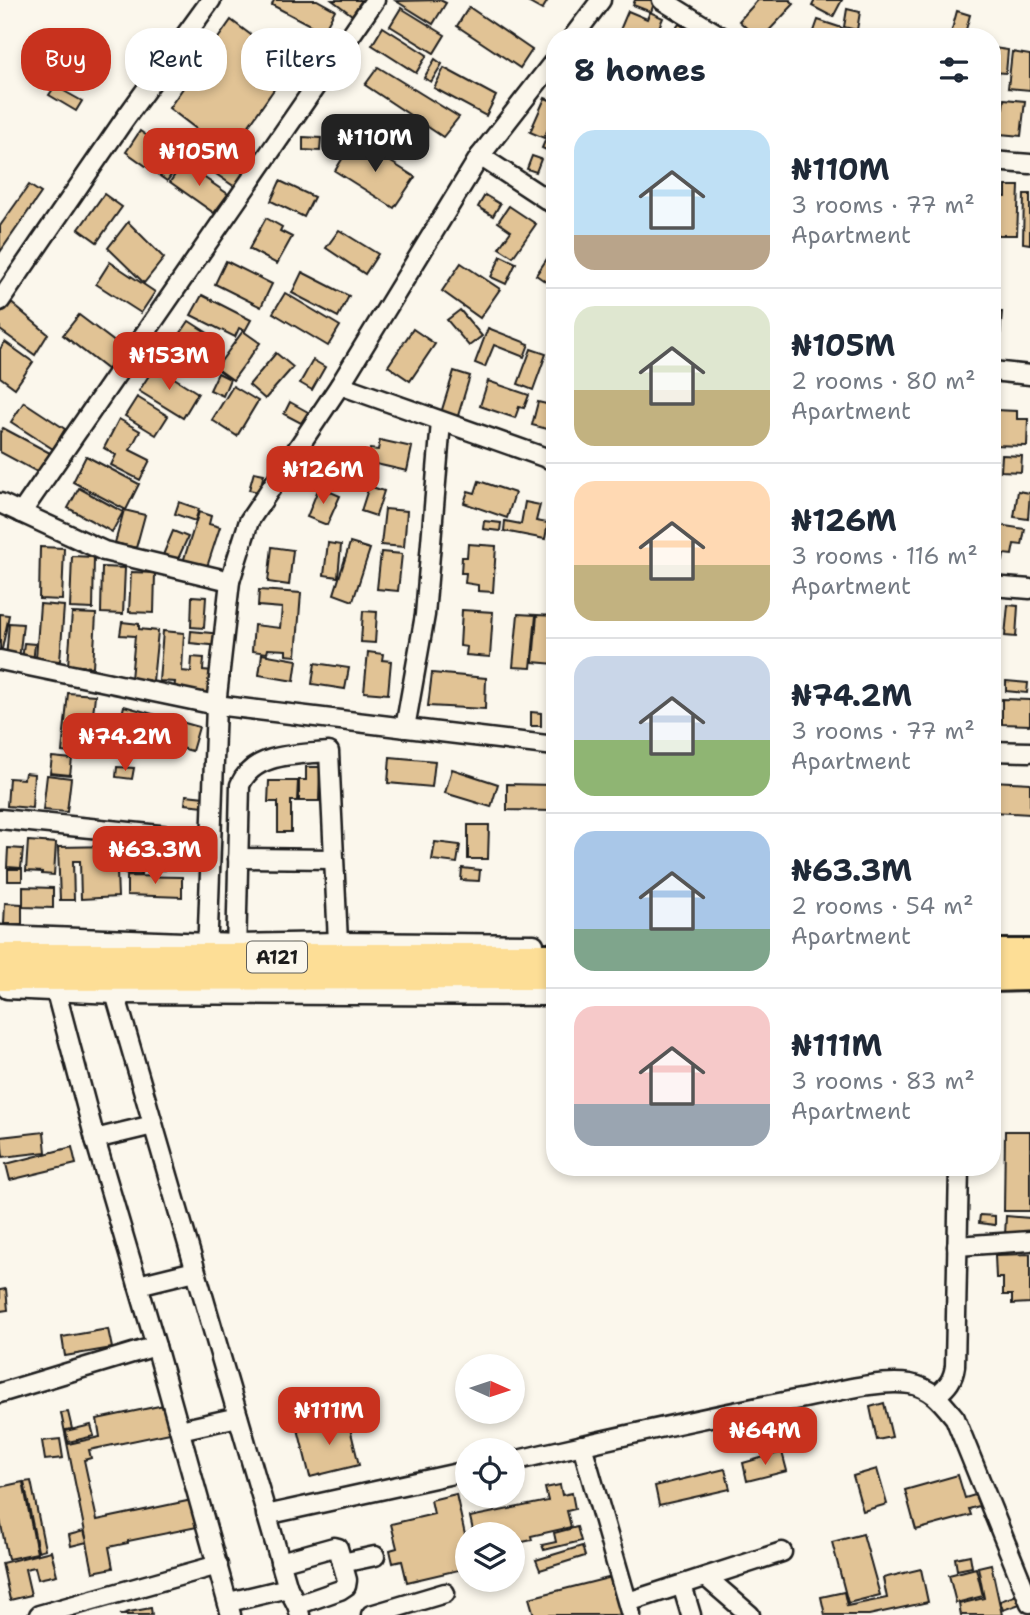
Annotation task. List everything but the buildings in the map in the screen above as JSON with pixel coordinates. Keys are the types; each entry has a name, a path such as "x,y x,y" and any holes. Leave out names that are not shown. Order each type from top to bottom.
{"highway":[{"name":"A121","path":"0,957 207,950 546,957"},
{"path":"1001,953 1030,953"},
{"name":"A121","path":"0,977 53,984 112,985 546,976"},
{"path":"1001,978 1030,977"}],"street":[{"path":"0,301 124,120 211,0"},
{"path":"21,513 375,0"},
{"path":"580,28 601,0"},
{"path":"662,0 707,28"},
{"path":"0,935 207,950 216,705 230,581 249,522 340,384 481,156 546,72"},
{"path":"481,156 546,199"},
{"path":"1001,162 1030,164"},
{"path":"1001,371 1030,375"},
{"path":"340,384 546,458"},
{"path":"405,727 425,615 441,422"},
{"path":"0,503 104,551 230,581"},
{"path":"1001,587 1030,589"},
{"path":"0,660 216,705 546,745"},
{"path":"1001,751 1030,752"},
{"path":"338,942 329,752 275,757 254,766 244,776 240,785 236,951 338,942 546,944"},
{"path":"0,819 210,840"},
{"path":"239,859 333,859"},
{"path":"0,988 53,984 230,1609 288,1588"},
{"path":"280,1562 338,1548 347,1580 346,1586 299,1610 288,1588 280,1562 112,985 546,996"},
{"path":"95,1139 153,1125"},
{"path":"937,1395 954,1377 959,1176"},
{"path":"957,1245 1030,1241"},
{"path":"138,1285 195,1270"},
{"path":"0,1393 156,1346"},
{"path":"525,1458 874,1384 907,1383 923,1387 937,1395 955,1418 1030,1603"},
{"path":"180,1430 238,1417"},
{"path":"582,1446 630,1609 682,1585 782,1552"},
{"path":"267,1516 455,1474"},
{"path":"342,1563 374,1556"},
{"path":"39,1615 218,1565"},
{"path":"706,1577 750,1615"},
{"path":"682,1585 691,1615"},
{"path":"372,1615 445,1593"}]}
